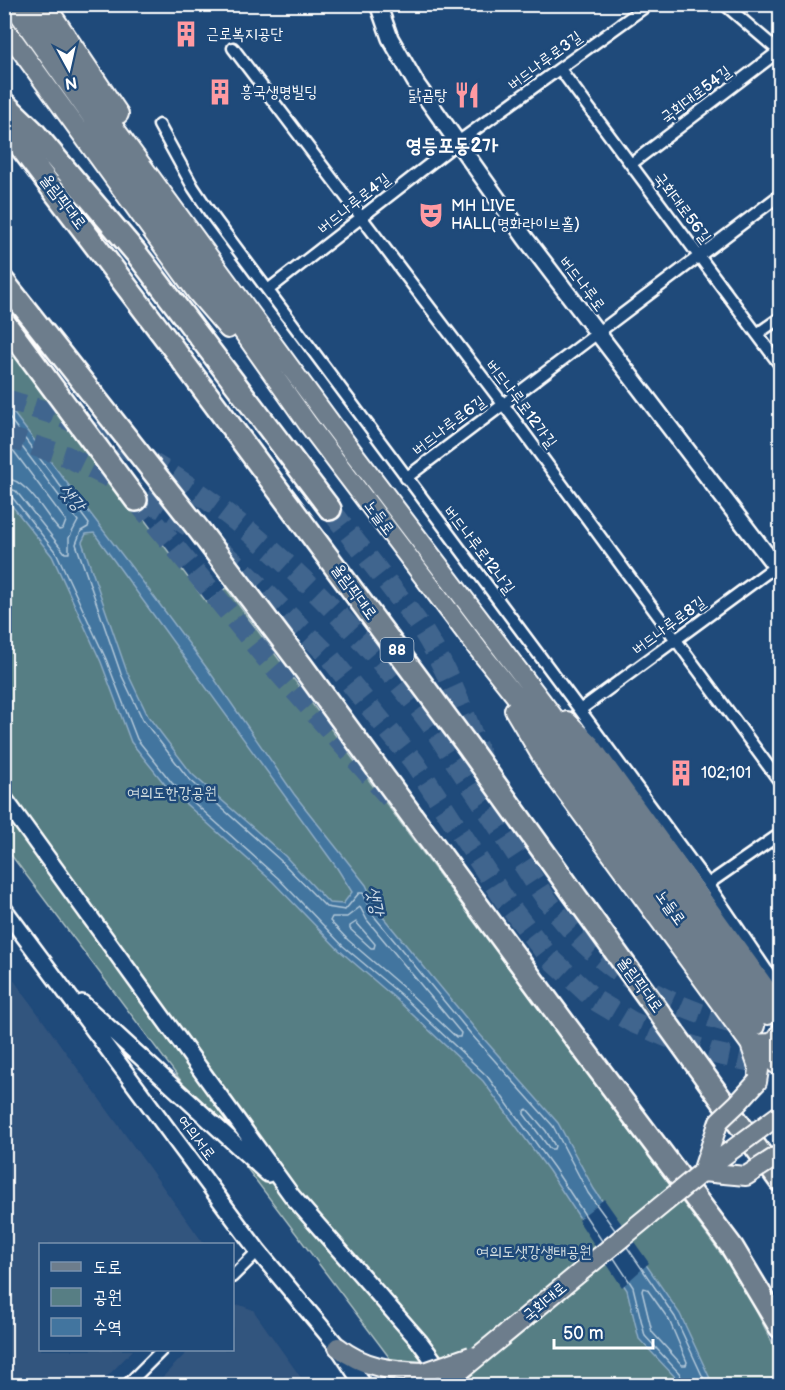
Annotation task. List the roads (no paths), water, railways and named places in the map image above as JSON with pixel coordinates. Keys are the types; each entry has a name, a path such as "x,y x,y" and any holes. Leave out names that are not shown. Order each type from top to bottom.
{"highway":[{"path":"4,103 32,130 136,253 330,509"},
{"name":"올림픽대로","path":"4,125 170,344 453,726 780,1181"},
{"path":"4,282 199,530 302,666 732,1247 780,1327"},
{"path":"4,322 136,500"}],"main road":[{"name":"노들로","path":"12,4 308,424 478,649 768,1016"},
{"name":"노들로","path":"28,4 105,115 334,428 529,684 768,1016"},
{"path":"45,4 130,130 232,268 334,428"},
{"name":"버드나루로","path":"378,4 390,38 417,85 526,239 779,567"},
{"path":"4,27 197,293 308,424"},
{"path":"478,649 549,769 750,1044 780,1067"},
{"path":"4,798 292,1196 419,1341 453,1386"},
{"name":"여의서로","path":"4,909 258,1251 338,1347 364,1386"},
{"path":"54,977 292,1196"},
{"path":"750,1044 773,1043 780,1033"},
{"path":"750,1044 759,1070 757,1082 719,1121 702,1172 746,1176 780,1154"},
{"name":"국회대로","path":"442,1386 702,1172 780,1115"},
{"path":"338,1347 348,1355 371,1365 401,1371 425,1372 484,1352"}],"street":[{"name":"버드나루로3길","path":"458,142 649,4"},
{"name":"국회대로54길","path":"630,164 780,51 724,4"},
{"name":"버드나루로12가길","path":"233,48 503,404 780,782"},
{"name":"국회대로56길","path":"560,69 780,365"},
{"name":"버드나루로12나길","path":"159,125 193,187 211,214 708,884 780,990"},
{"name":"버드나루로4길","path":"268,290 458,142"},
{"name":"버드나루로6길","path":"406,478 780,195"},
{"path":"757,334 780,318"},
{"name":"버드나루로8길","path":"580,710 779,567"},
{"path":"708,884 780,834"},
{"path":"234,1275 258,1251"},
{"path":"126,1386 161,1351"}],"water":[{"name":"샛강","path":"5,402 209,671 294,794 366,885 378,911 476,1030 558,1123 594,1189 680,1314 713,1385 677,1385 676,1378 639,1339 627,1290 549,1171 483,1081 396,999 339,950 273,882 167,787 131,742 101,662 52,556 5,497","holes":["94,533 337,868 352,892 343,904 329,903 285,856 192,774 148,716 127,672 82,542 86,534"]}],"tunnel":[{"path":"4,399 78,424 129,450 178,479 225,512 269,548 350,627 388,670 436,731 549,903 576,935 601,957 627,977 655,994 685,1007 747,1027 780,1032"},
{"path":"4,436 66,456 131,488 196,531"},
{"path":"136,500 266,658 390,798"},
{"path":"330,509 425,634 453,688 482,761"},
{"path":"220,551 242,569 327,654 414,762 506,902 548,956 595,1000 632,1022 670,1038 712,1053 773,1066"}],"place":[{"name":"근로복지공단","path":"186,34"},
{"name":"흥국생명빌딩","path":"220,92"},
{"name":"닭곰탕","path":"467,95"},
{"name":"MH LIVE HALL(명화라이브홀)","path":"431,215"},
{"name":"102;101","path":"681,773"}],"district":[{"name":"영등포동2가","path":"452,146"}],"park label":[{"name":"여의도한강공원","path":"172,793"},
{"name":"여의도샛강생태공원","path":"534,1252"}]}
